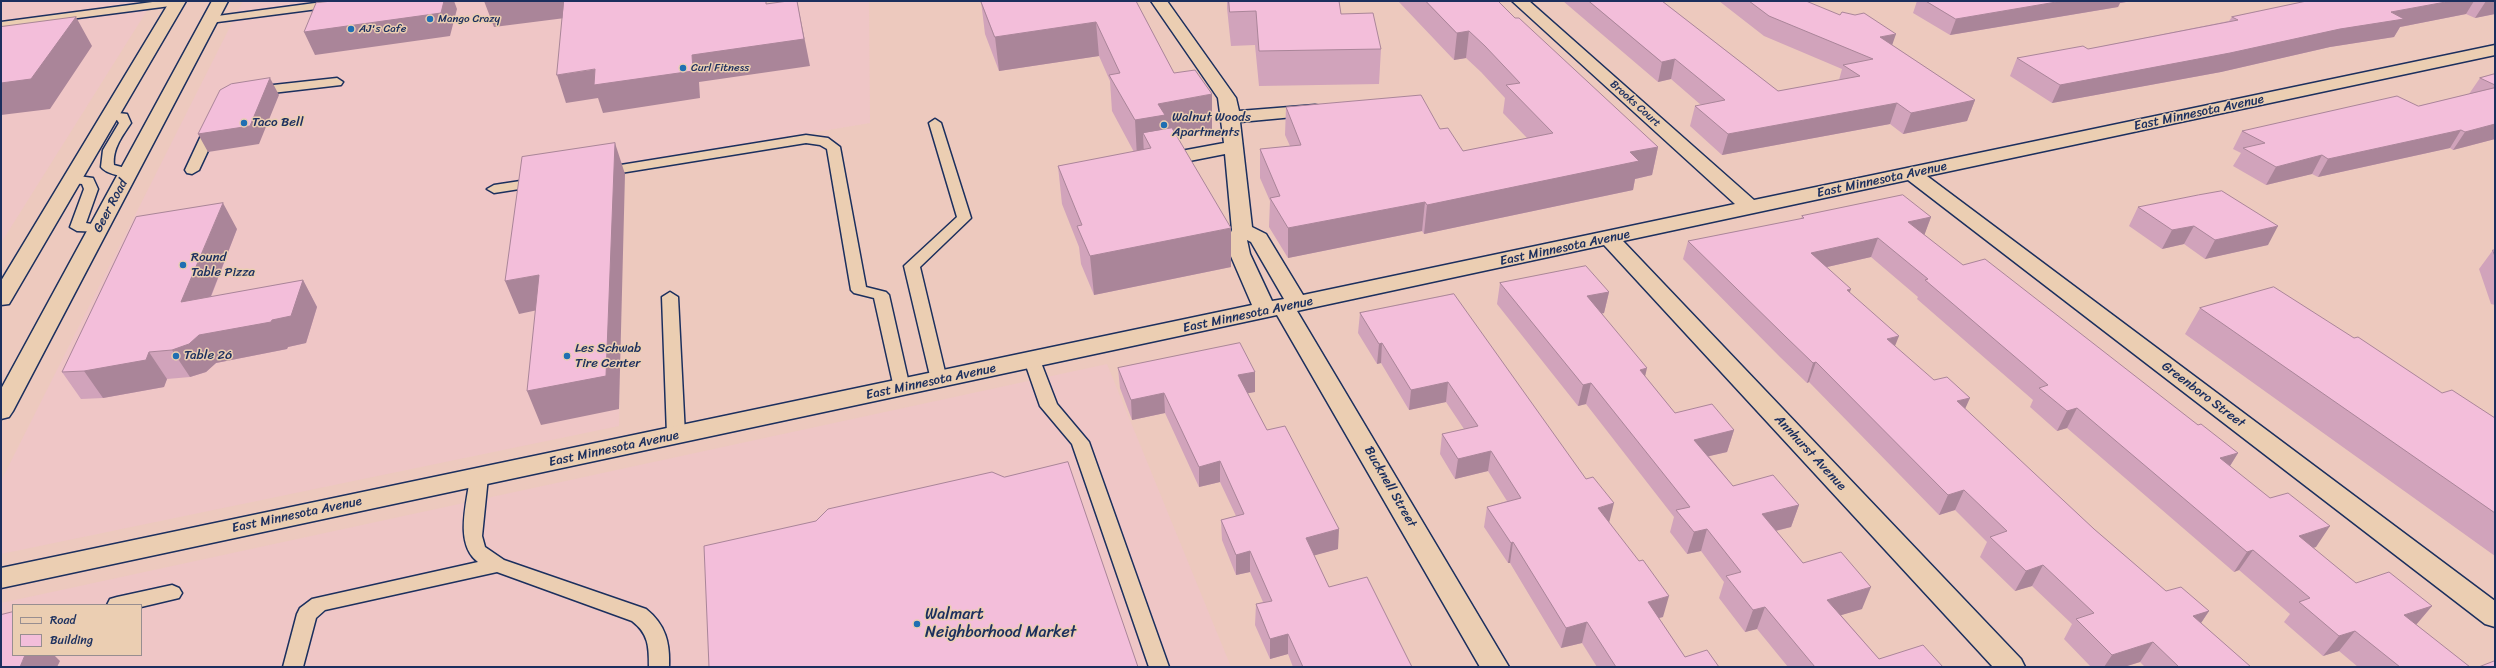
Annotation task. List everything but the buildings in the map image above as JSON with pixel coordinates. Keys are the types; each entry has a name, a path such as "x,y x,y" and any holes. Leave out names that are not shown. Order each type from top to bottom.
{"street":[{"path":"1,299 178,1"},
{"name":"Geer Road","path":"1,411 220,1"},
{"path":"1159,1 1227,98 1233,117 1234,147 1242,230 1237,241 1240,254 1283,308"},
{"name":"Brooks Court","path":"1520,1 1751,208"},
{"name":"East Minnesota Avenue","path":"1,578 1609,239 2495,50"},
{"path":"1233,117 1332,109"},
{"path":"1142,164 1234,147"},
{"name":"Greenboro Street","path":"1912,174 2495,616"},
{"path":"1242,230 1259,238 1283,308"},
{"name":"Annhurst Avenue","path":"1609,239 2011,667"},
{"name":"Bucknell Street","path":"1283,308 1495,667"}],"lane":[{"path":"1,25 178,1"},
{"path":"210,20 356,1"},
{"path":"244,92 336,82"},
{"path":"192,170 220,110"},
{"path":"110,116 122,117 125,123 112,145 106,162 108,167 128,173"},
{"path":"935,123 964,218 912,266 940,380"},
{"path":"587,174 806,139 823,141 833,147 859,290 881,295 902,388"},
{"path":"71,179 88,181 90,189 77,227 98,229"},
{"path":"494,190 556,180"},
{"path":"670,298 676,435"},
{"path":"1032,360 1049,406 1080,442 1159,667"},
{"path":"479,477 472,541 480,554 497,565 639,615 653,626 658,636 659,667"},
{"path":"293,667 307,614 319,604 497,565"},
{"path":"122,604 172,593"}],"shaded area":[{"path":"1,1 153,1 1,243"},
{"path":"243,1 869,1 870,123 624,164 619,426 1,554 1,481"},
{"path":"1107,364 1231,667 1,667 1,603"}],"place":[{"name":"Mango Crazy","path":"430,19"},
{"name":"AJ's Cafe","path":"351,29"},
{"name":"Curl Fitness","path":"683,68"},
{"name":"Taco Bell","path":"244,123"},
{"name":"Walnut Woods Apartments","path":"1164,125"},
{"name":"Round Table Pizza","path":"183,265"},
{"name":"Table 26","path":"176,356"},
{"name":"Les Schwab Tire Center","path":"567,356"},
{"name":"Walmart Neighborhood Market","path":"917,624"}]}
